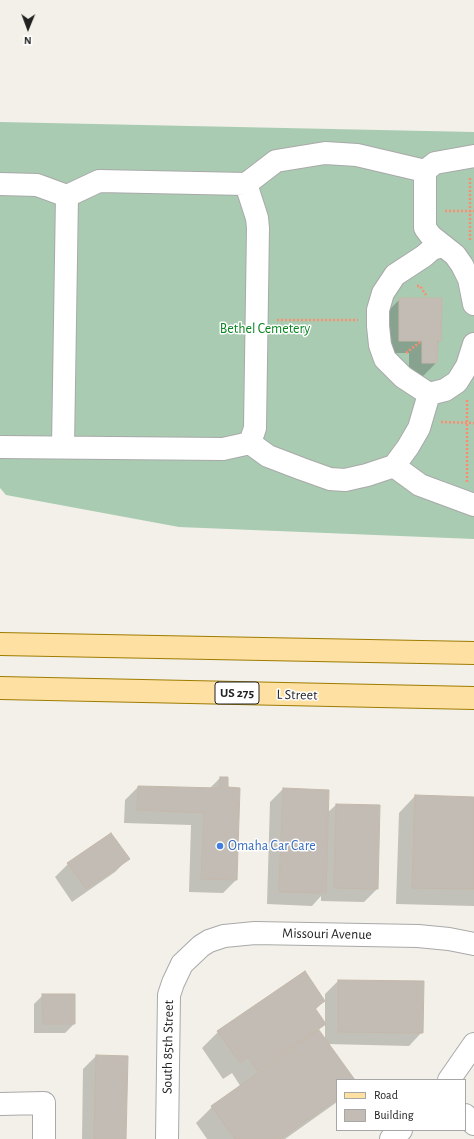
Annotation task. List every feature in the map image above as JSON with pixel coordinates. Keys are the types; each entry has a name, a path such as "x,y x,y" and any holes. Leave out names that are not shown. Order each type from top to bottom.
{"main road":[{"path":"0,644 474,653"},
{"name":"L Street","path":"0,688 474,698"}],"street":[{"path":"0,184 37,185 67,196 99,182 246,184 276,161 325,153 357,155 424,171 435,163 472,156"},
{"path":"424,171 425,228 431,236 455,255 469,279 473,294"},
{"path":"246,184 257,218 258,228 255,428 250,443"},
{"path":"63,447 67,196"},
{"path":"443,246 432,249 395,275 382,293 378,310 380,345 385,359 403,377 429,394 445,390 457,382 467,366 474,344"},
{"path":"0,447 223,449 250,443 268,456 330,479 345,480 368,475 394,466 408,447 419,428 429,394"},
{"path":"394,466 420,485 470,504"},
{"name":"Missouri Avenue","path":"186,959 209,941 224,936 255,933 418,936 449,939 474,944"},
{"name":"South 85th Street","path":"167,1139 169,995 173,983 186,959"},
{"path":"450,1079 471,1057"},
{"path":"0,1104 44,1103 44,1139"},
{"path":"466,1116 474,1124"},
{"path":"391,1139 400,1131"}],"path":[{"path":"470,241 472,156"},
{"path":"425,210 474,211"},
{"path":"257,320 378,320"},
{"path":"467,366 467,423 470,504"},
{"path":"420,422 474,423"}],"green space":[{"name":"Bethel Cemetery","path":"0,122 474,132 474,539 179,527 6,495 0,488"}],"building":[{"path":"399,298 442,298 441,341 438,341 437,363 422,363 422,341 399,341"},
{"name":"Omaha Car Care","path":"220,777 228,777 228,787 240,788 237,880 201,879 204,813 137,810 138,786 219,788"},
{"path":"283,788 329,790 326,893 279,892"},
{"path":"415,795 474,797 474,889 412,888"},
{"path":"336,804 380,805 378,889 334,888"},
{"path":"111,833 130,859 86,889 67,863"},
{"path":"305,971 325,1001 315,1008 326,1024 257,1071 248,1057 240,1063 217,1031"},
{"path":"338,980 424,981 423,1033 338,1032"},
{"path":"42,994 75,994 75,1024 43,1024"},
{"path":"319,1030 354,1079 336,1079 336,1100 280,1139 235,1139 211,1106"},
{"path":"96,1055 128,1056 126,1139 94,1139"}],"place":[{"name":"Omaha Car Care","path":"220,846"}]}
